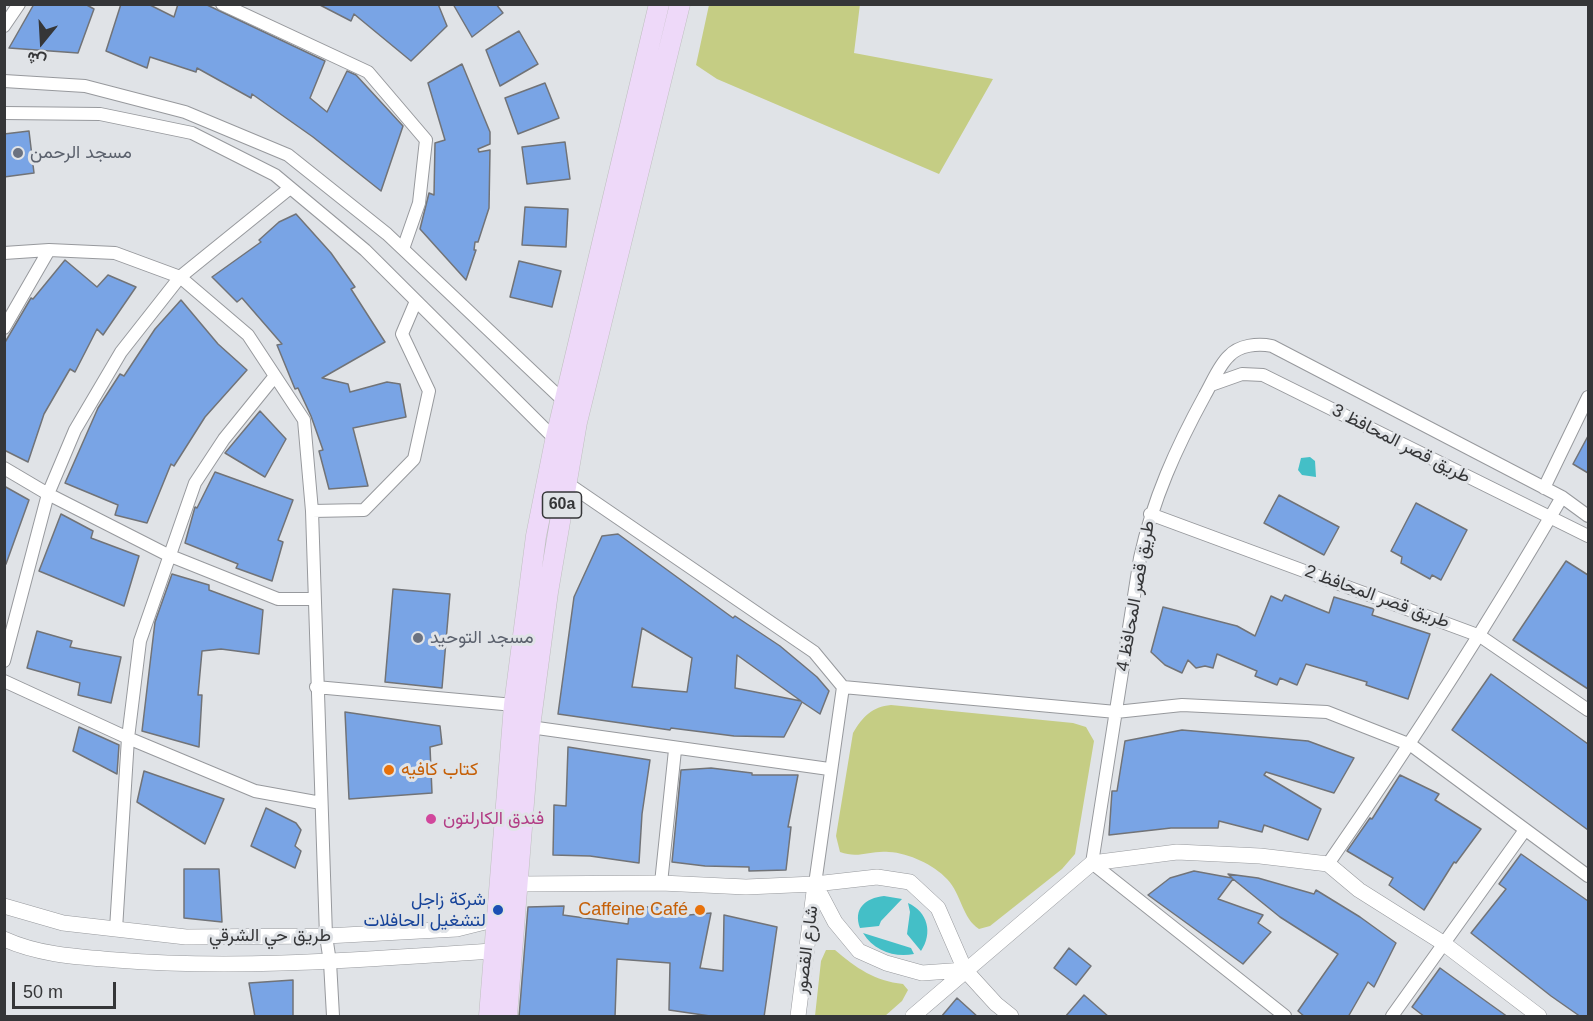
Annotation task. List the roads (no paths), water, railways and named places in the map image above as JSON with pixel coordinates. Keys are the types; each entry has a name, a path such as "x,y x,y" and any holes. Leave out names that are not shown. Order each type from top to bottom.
{"main road":[{"name":"60a","path":"507,1017 530,727 557,478 659,4"},
{"name":"60a","path":"573,406 680,4"},
{"name":"60a","path":"489,1017 514,705 536,536 557,478"}],"street":[{"path":"4,26 20,4"},
{"path":"222,4 368,72 426,140 419,203 403,249"},
{"path":"4,81 85,86 185,112 288,155 403,249 573,406"},
{"path":"4,113 100,114 192,133 275,175 365,249 564,444"},
{"path":"4,661 48,494 75,430 121,352 180,277 290,188"},
{"path":"4,327 49,250"},
{"path":"4,253 49,250 114,253 180,277 248,334 304,420 312,511 326,936 333,1017"},
{"path":"312,511 364,510 414,459 429,391 402,334 416,301"},
{"name":"طريق قصر المحافظ 4","path":"1092,863 1140,558 1150,514 1177,447 1229,355 1252,345 1272,346 1562,497 1588,516"},
{"name":"طريق قصر المحافظ 3","path":"1210,385 1242,374 1263,375 1549,519 1588,536"},
{"path":"116,929 128,738 140,641 168,555 195,483 224,439 275,376"},
{"path":"1544,488 1588,397"},
{"path":"4,468 48,494 168,555 278,599 314,600"},
{"path":"557,478 814,652 843,687 1116,712 1182,705 1327,712 1411,744 1588,876"},
{"path":"1328,864 1411,744 1480,636 1562,497"},
{"name":"طريق قصر المحافظ 2","path":"1150,514 1480,636 1588,710"},
{"path":"4,681 128,738 255,791 321,804"},
{"path":"316,687 514,705"},
{"path":"843,687 829,770 815,884 835,922 859,951 886,963 922,973 965,970"},
{"path":"530,727 675,750 829,770"},
{"path":"661,883 675,750"},
{"path":"1392,1017 1526,830"},
{"path":"913,1017 1092,863 1177,852 1260,856 1328,864 1359,890 1443,943 1539,1017"},
{"path":"1092,863 1285,1017"},
{"path":"497,919 512,891 519,884 661,883 746,887 815,884 877,877 910,882 938,908 965,970 1011,1017"},
{"name":"شارع القصور","path":"798,1017 815,884"},
{"name":"طريق حي الشرقي","path":"8,910 63,923 186,937 326,936 457,929 497,919"},
{"path":"4,939 60,955 163,964 330,962 493,951 512,934"}],"water":[{"path":"1310,457 1315,461 1316,477 1302,475 1298,470 1301,458"},
{"path":"884,896 902,899 879,926 860,928 858,915 862,906 871,899"},
{"path":"908,903 920,912 927,924 927,937 921,951 907,934 910,912"},
{"path":"863,933 911,948 914,954 900,955 886,952 879,949"}],"place":[{"name":"مسجد الرحمن","path":"18,153"},
{"name":"مسجد التوحيد","path":"418,638"},
{"name":"كتاب كافيه","path":"389,770"},
{"name":"فندق الكارلتون","path":"431,819"},
{"name":"شركة زاجل لتشغيل الحافلات","path":"498,910"},
{"name":"Caffeine Café","path":"700,910"}]}
